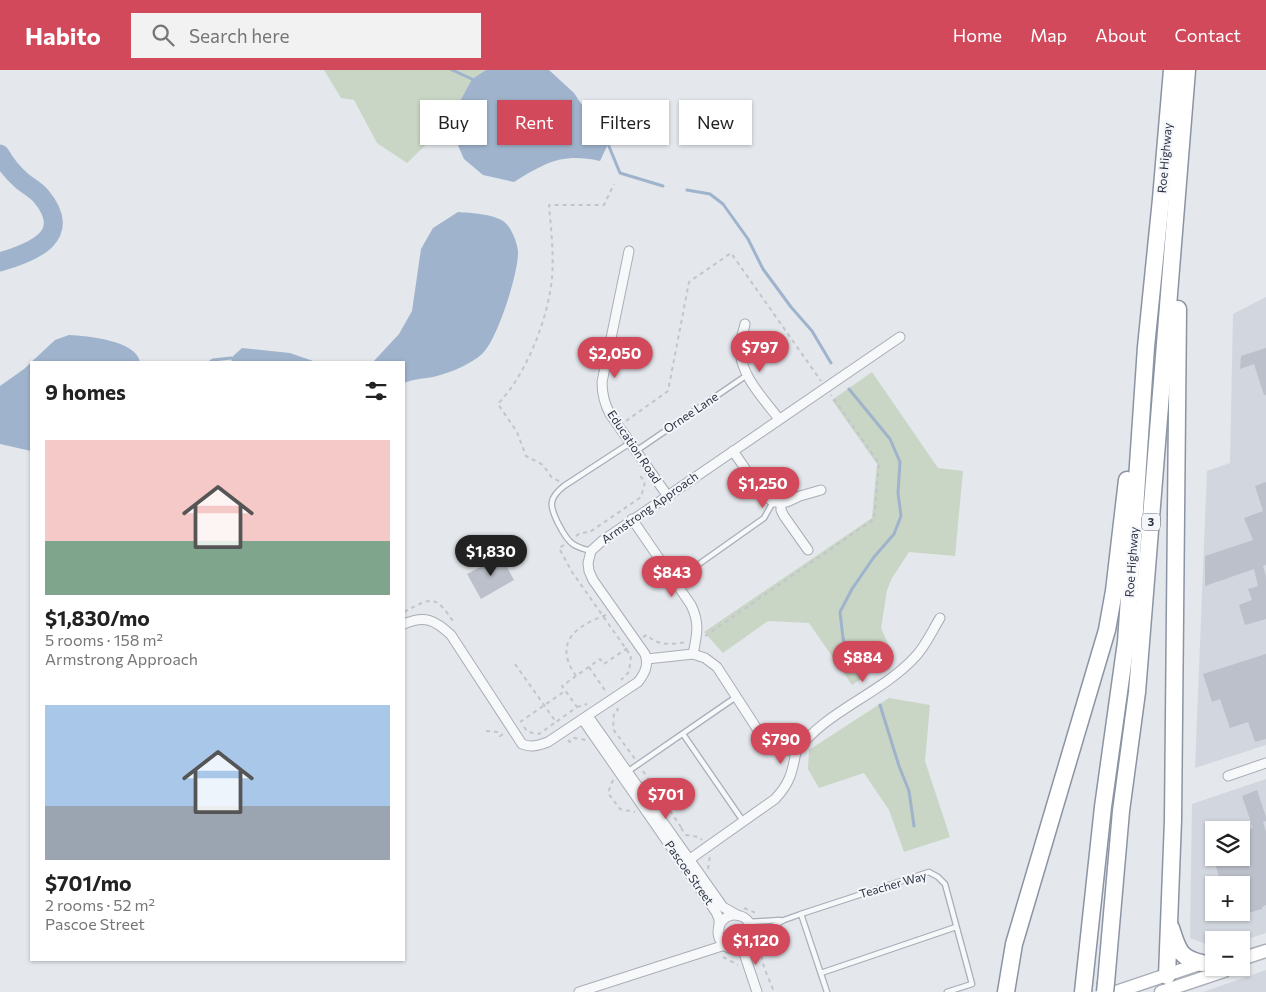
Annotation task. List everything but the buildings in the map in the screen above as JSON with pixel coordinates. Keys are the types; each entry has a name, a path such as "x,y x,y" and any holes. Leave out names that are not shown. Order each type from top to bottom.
{"highway":[{"name":"Roe Highway","path":"1083,991 1103,807 1126,642 1146,347 1162,199 1172,70"},
{"name":"Roe Highway","path":"1109,989 1121,811 1138,692 1187,70"},
{"path":"1163,987 1173,820 1178,333 1175,232"},
{"path":"1005,991 1014,944 1107,630 1114,591 1132,434 1146,347"},
{"path":"1168,918 1176,943 1184,956 1190,960 1205,961"}],"main road":[{"path":"1250,956 1266,951"},
{"path":"1163,987 1205,963"},
{"path":"1109,989 1163,987 1205,976"}],"street":[{"name":"Education Road","path":"629,251 602,382 604,401 666,495"},
{"path":"745,324 740,344 741,362 747,375 779,419"},
{"name":"Armstrong Approach","path":"647,659 593,580 588,563 591,551 602,540 666,495 733,452 900,337"},
{"path":"733,452 762,493 777,503 808,550"},
{"path":"777,503 820,490"},
{"path":"632,519 691,605 696,616 694,654"},
{"path":"686,861 775,799 786,787 792,774 796,752 810,735 890,679 916,657 940,618"},
{"path":"405,624 416,619 427,620 440,625 451,635 522,744 537,746 548,742 638,682 644,675 647,659 694,654 705,658 716,667 763,738 775,747 796,752"},
{"name":"Pascoe Street","path":"585,718 628,772 686,861 716,912 719,930"},
{"name":"Pascoe Street","path":"585,718 686,861 724,908 737,915"},
{"path":"1228,776 1266,763"},
{"path":"725,945 721,940 719,930 724,920 729,916 737,915 745,918 752,928 751,938 740,948"},
{"path":"579,992 725,945 740,948"},
{"path":"740,948 752,992"},
{"path":"740,948 756,992"}],"lane":[{"name":"Ornee Lane","path":"636,451 747,375"},
{"path":"591,551 582,549 569,541 556,518 552,501 556,493 564,486 630,442"},
{"path":"675,581 764,518 777,503"},
{"path":"628,772 736,697"},
{"path":"683,734 743,821"},
{"name":"Teacher Way","path":"751,938 784,920 929,872 945,884 972,984 947,992"},
{"path":"801,914 827,992"},
{"path":"749,922 784,920"},
{"path":"821,973 956,927"}],"path":[{"path":"564,486 552,478 543,466 526,456 517,432 498,404 522,370 536,339 547,305 552,278 549,205 604,205 614,184"},
{"path":"577,707 562,686 600,659 604,664 647,635 666,645 700,640 874,519 879,463 731,253 689,282 668,391 619,426"},
{"path":"619,683 629,672 631,656 572,572 559,548 580,533 590,532 641,497 644,482 640,475"},
{"path":"576,676 568,664 565,653 568,642 577,630 592,620 616,612"},
{"path":"515,664 556,722"},
{"path":"565,691 519,722 528,732 539,734 577,707 591,702"},
{"path":"681,827 686,834 699,837 711,852 708,870"},
{"path":"739,905 759,915"},
{"path":"763,931 764,941 761,947 761,957 774,992"},
{"path":"716,955 724,957 739,966"}],"shaded area":[{"path":"1266,297 1266,745 1195,768 1207,471 1230,463 1233,314"},
{"path":"1266,779 1266,933 1250,938 1250,931 1205,931 1205,944 1190,938 1192,804"},
{"path":"1266,970 1266,992 1203,992 1250,976"}],"green space":[{"path":"324,70 486,70 472,79 461,100 420,100 420,145 425,145 407,163 377,143 354,100 341,98"},
{"path":"872,372 938,468 963,471 955,556 909,552 892,578 887,590 881,628 894,657 852,685 809,623 768,621 723,653 704,632 872,518 877,464 832,400"},
{"path":"889,698 930,705 925,761 950,837 904,852 889,810 864,773 819,788 808,769 809,750"}],"water":[{"path":"486,70 549,70 574,93 582,105 582,145 608,145 600,161 575,158 555,161 536,169 514,182 483,175 464,159 458,145 487,145 487,100 461,100 472,79"},
{"path":"458,212 481,214 503,221 511,230 518,251 515,274 506,306 494,335 488,347 478,358 449,372 405,383 405,361 374,361 399,334 412,311 421,249 433,228"},
{"path":"69,335 98,338 121,344 137,355 140,361 32,361 55,340"},
{"path":"242,348 290,353 313,361 232,361 231,358"},
{"path":"30,363 30,451 0,444 0,386"}],"waterway":[{"path":"452,70 472,79"},
{"path":"608,145 620,173 663,186"},
{"path":"0,154 16,175 41,196 50,210 53,222 51,232 46,240 37,247 0,262"},
{"path":"687,190 710,194 723,204 748,239 763,269 791,307 812,331 831,363"},
{"path":"212,361 231,358"},
{"path":"849,389 890,439 900,462 898,493 901,516 894,534 874,557 852,589 840,612 843,638 849,660 861,678"},
{"path":"880,705 909,791 914,826"}]}
